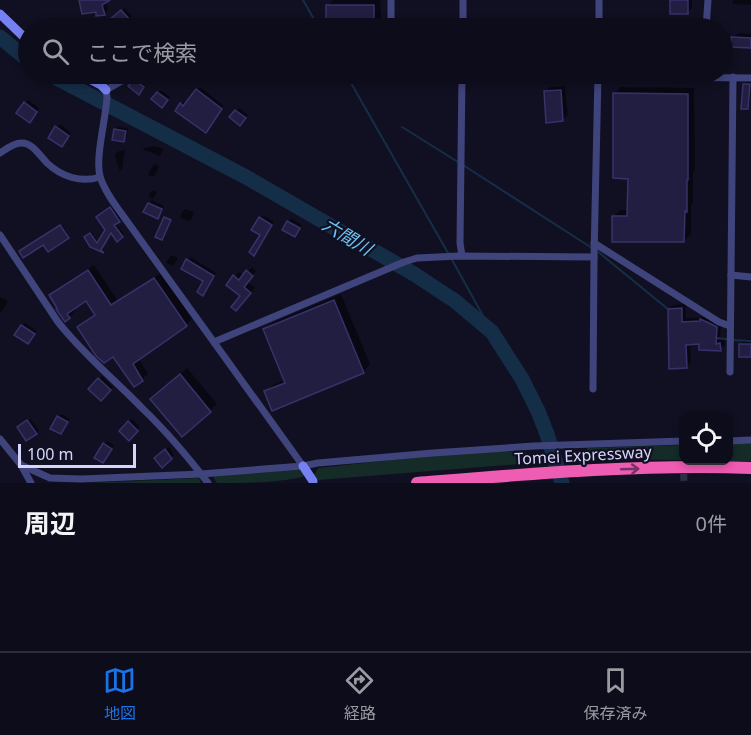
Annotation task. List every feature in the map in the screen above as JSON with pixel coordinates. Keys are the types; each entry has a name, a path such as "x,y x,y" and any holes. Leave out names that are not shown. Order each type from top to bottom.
{"highway":[{"name":"Tomei Expressway","path":"417,483 572,471 751,468"}],"street":[{"path":"391,18 392,0"},
{"path":"463,0 463,18"},
{"path":"599,0 599,18"},
{"path":"707,18 708,0"},
{"path":"0,14 18,31"},
{"path":"733,77 751,78"},
{"path":"99,84 107,94 100,150 100,177 109,195 313,481"},
{"path":"107,94 120,84"},
{"path":"461,256 462,84"},
{"path":"593,389 598,84"},
{"path":"730,372 733,84"},
{"path":"0,153 11,146 24,143 62,173 83,180 100,177"},
{"path":"0,235 68,335 176,443 208,483"},
{"path":"594,243 719,322 730,326"},
{"path":"214,342 417,258 594,256"},
{"path":"731,276 751,277"},
{"path":"0,439 21,465 31,483"},
{"path":"733,441 751,440"},
{"path":"21,465 50,478 81,481 201,474 534,446 679,441"}],"green space":[{"path":"751,443 751,461 733,461 733,444"},
{"path":"679,445 679,460 586,459 587,448"},
{"path":"523,451 531,455 532,463 318,480 314,475 318,468 447,454"},
{"path":"300,470 305,476 250,483 217,483 211,473"},
{"path":"199,478 201,483 89,483"}],"building":[{"path":"79,0 110,0 102,5 105,15 96,16 96,12 82,14"},
{"path":"670,0 688,0 688,14 670,14"},
{"path":"326,5 374,5 374,18 326,18"},
{"path":"121,10 128,18 111,18"},
{"path":"733,37 751,38 751,48 733,47"},
{"path":"140,84 144,87 139,95 128,86"},
{"path":"743,84 750,84 748,109 741,109"},
{"path":"196,89 222,109 206,133 175,111 180,103 183,106"},
{"path":"561,90 563,121 546,123 544,91"},
{"path":"157,92 168,100 162,108 151,99"},
{"path":"613,93 688,94 688,180 684,242 612,242 612,216 627,216 628,179 613,178"},
{"path":"24,102 37,112 30,123 16,113"},
{"path":"235,110 246,118 240,126 229,117"},
{"path":"55,126 69,136 62,147 48,138"},
{"path":"114,129 126,131 124,142 112,140"},
{"path":"148,203 162,209 158,219 143,212"},
{"path":"110,207 120,222 114,225 123,237 117,242 111,233 101,250 104,253 90,247 84,237 90,233 97,243 105,230 96,217"},
{"path":"164,217 171,220 162,240 155,237"},
{"path":"259,217 272,225 254,256 249,252 260,235 251,230"},
{"path":"287,221 300,228 295,237 282,230"},
{"path":"60,225 69,238 48,252 43,245 23,258 19,251"},
{"path":"186,259 214,276 203,296 197,292 203,281 181,269"},
{"path":"88,270 111,305 154,278 187,326 133,364 143,381 134,387 113,357 104,363 96,356 77,327 95,315 86,301 67,314 70,318 65,322 49,295"},
{"path":"246,270 253,276 244,287 251,293 236,311 231,307 240,296 226,285 233,275 239,280"},
{"path":"334,300 364,373 272,411 264,391 285,383 263,329"},
{"path":"682,308 682,322 700,321 700,319 717,327 716,344 720,343 721,351 699,350 699,344 686,345 687,368 669,369 668,309"},
{"path":"21,325 35,334 28,344 14,335"},
{"path":"739,344 751,344 751,357 739,357"},
{"path":"180,374 211,412 182,437 150,399"},
{"path":"98,378 111,390 101,401 88,389"},
{"path":"57,416 68,422 61,434 50,429"},
{"path":"27,420 37,434 26,441 17,427"},
{"path":"128,421 138,431 129,441 119,431"},
{"path":"103,443 112,449 103,463 94,458"},
{"path":"165,449 172,459 162,468 154,458"}],"waterway":[{"path":"303,0 313,18"},
{"name":"六間川","path":"0,37 18,52"},
{"name":"六間川","path":"68,84 246,177 414,274 455,301 492,332 522,379 547,434 562,483"},
{"path":"352,84 448,253"},
{"path":"402,127 458,162"},
{"path":"463,165 592,248"},
{"path":"597,251 669,310"},
{"path":"451,258 492,332"},
{"path":"715,338 727,339"},
{"path":"733,340 751,341"}],"tunnel":[{"path":"683,465 684,483"}]}
